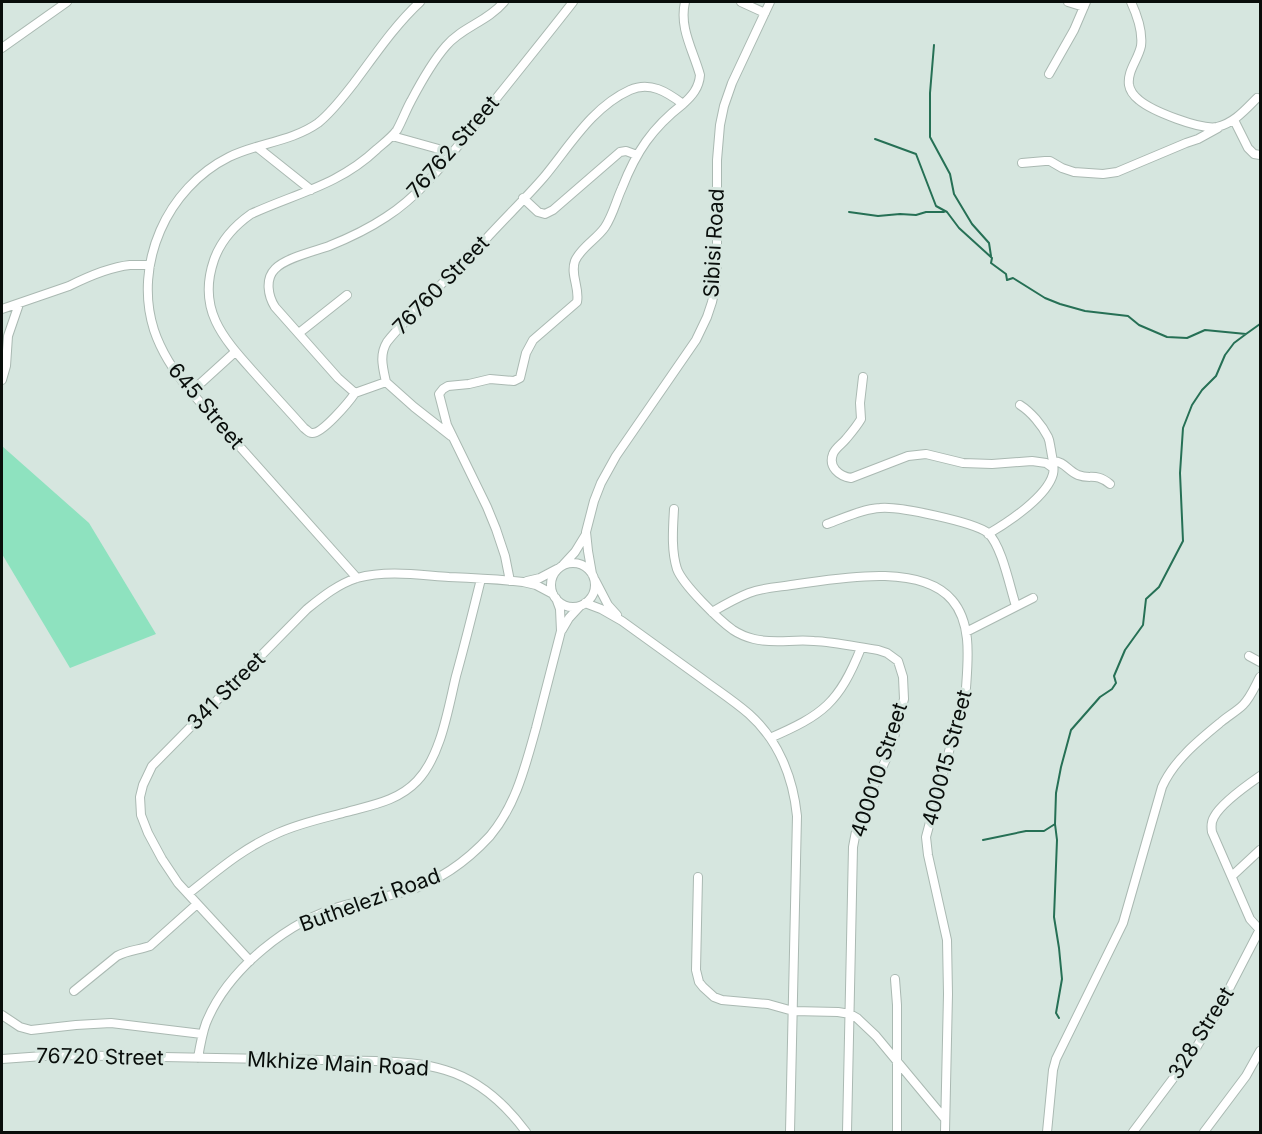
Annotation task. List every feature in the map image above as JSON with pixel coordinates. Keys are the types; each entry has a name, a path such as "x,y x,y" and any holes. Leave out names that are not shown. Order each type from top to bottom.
{"street":[{"path":"2,48 67,2"},
{"name":"645 Street","path":"357,578 171,367 162,351 150,312 148,298 150,265 165,219 174,204 196,180 230,156 286,139 317,124 336,106 396,28 420,2"},
{"path":"452,436 386,382 355,393 325,425 311,433 235,352 218,329 208,297 209,280 217,251 240,222 251,214 332,181 362,163 392,136 419,87 446,46 462,32 494,12 504,2"},
{"name":"76762 Street","path":"355,393 338,378 275,307 270,297 270,277 276,268 291,260 349,237 379,222 420,190 453,153 573,2"},
{"path":"510,580 505,556 488,507 452,436 443,412 440,394 448,386 490,379 514,381 520,378 526,353 533,340 577,302 574,264 582,251 606,226 630,168 647,139 695,92 699,82 700,75 684,27 685,2"},
{"path":"741,2 765,13"},
{"name":"Sibisi Road","path":"561,567 575,552 586,532 594,501 606,473 696,340 707,317 716,284 717,160 720,125 732,83 770,2"},
{"path":"1049,74 1074,30 1085,4 1068,2"},
{"path":"1131,2 1140,23 1141,34 1140,47 1129,76 1129,84 1135,97 1150,107 1198,126 1209,128 1234,120 1257,98"},
{"name":"76760 Street","path":"386,382 382,356 387,343 544,177 590,120 622,95 639,87 649,86 665,92 683,104"},
{"path":"1234,120 1248,148 1254,154 1260,154"},
{"path":"1022,163 1050,161 1074,172 1103,174 1117,172 1198,139 1224,124"},
{"path":"392,136 453,153"},
{"path":"257,147 311,190"},
{"path":"524,198 538,212 545,214 553,210 620,152 626,151 637,155"},
{"path":"2,309 111,269 129,265 150,265"},
{"path":"299,333 347,295"},
{"path":"2,380 6,366 8,336 19,304"},
{"path":"191,392 235,352"},
{"path":"863,377 861,419 846,440 834,451 832,457 834,469 843,477 851,478 908,456 926,453 963,463 992,464 1032,460 1053,465 1061,462 1075,473 1095,476 1110,484"},
{"path":"988,534 1012,519 1036,498 1051,479 1053,465 1048,436 1032,415 1020,405"},
{"path":"827,524 872,509 887,508 969,524 988,534 1002,557 1016,606"},
{"name":"400010 Street","path":"674,509 673,537 677,569 682,578 712,612 736,632 757,640 817,641 861,648 888,653 898,661 903,677 904,699 893,741 855,833 850,1014"},
{"name":"Sibisi Road","path":"586,532 593,576"},
{"path":"561,567 576,563 588,568 608,605 622,621"},
{"name":"341 Street","path":"523,582 540,578 561,567"},
{"name":"Buthelezi Road","path":"561,567 554,573 551,587 560,609 561,631"},
{"name":"341 Street","path":"250,961 170,873 144,825 140,797 147,773 158,759 307,609 333,590 357,578 389,574 510,580 536,585 554,596"},
{"name":"Buthelezi Road","path":"198,1058 202,1034 213,1008 234,978 270,943 320,914 344,905 407,891 442,876 462,863 491,835 512,804 524,774 561,631 569,618 594,593 593,576"},
{"name":"400015 Street","path":"712,612 750,592 843,578 896,577 925,582 943,592 957,606 966,632 968,667 966,688 926,837 927,855 947,940 945,1132"},
{"path":"188,894 240,853 263,840 309,821 384,802 398,796 418,781 429,764 441,736 481,579"},
{"path":"554,596 568,606 575,607 583,604 601,609 622,621 744,710 770,738 788,773 795,798 796,827 790,1132"},
{"path":"966,632 1033,598"},
{"path":"770,738 818,714 829,704 845,683 861,648"},
{"path":"1250,656 1260,662"},
{"path":"1047,1132 1052,1076 1056,1059 1123,923 1166,778 1193,747 1243,705 1260,677"},
{"path":"1260,776 1238,793 1212,820 1212,831 1250,919 1260,929"},
{"path":"1232,876 1260,850"},
{"path":"698,877 696,970 703,987 714,997 722,1000 768,1004 793,1011 850,1014 867,1026 945,1119"},
{"path":"74,991 117,956 150,946 197,904"},
{"name":"328 Street","path":"1133,1132 1200,1041 1260,929"},
{"path":"896,979 897,1132"},
{"path":"847,1132 850,1014"},
{"path":"2,1015 20,1027 30,1030 111,1023 202,1034"},
{"path":"1204,1132 1246,1076 1260,1051"},
{"name":"76720 Street","path":"2,1059 57,1055 198,1058"},
{"name":"Mkhize Main Road","path":"198,1058 375,1061 413,1063 446,1070 465,1077 484,1089 515,1117 526,1132"}],"green space":[{"path":"2,446 89,523 156,634 70,668 2,554"}],"waterway":[{"path":"934,45 930,93 930,137 950,174 954,194 972,224 989,243 991,256"},
{"path":"875,139 916,154 936,206 947,212 959,228 992,258 991,263 1006,274 1007,280 1013,278 1045,298 1060,304 1085,311 1128,316 1139,325 1167,337 1187,338 1205,330 1246,334 1260,324"},
{"path":"849,212 878,216 944,212"},
{"path":"1059,1018 1056,1013 1062,979 1054,917 1056,793 1071,730 1100,697 1112,689 1116,683 1114,676 1125,650 1143,625 1146,599 1159,587 1183,541 1180,473 1183,428 1192,405 1202,390 1216,376 1225,355 1234,343 1246,334"},
{"path":"983,840 1026,831 1044,831 1055,824"}]}
